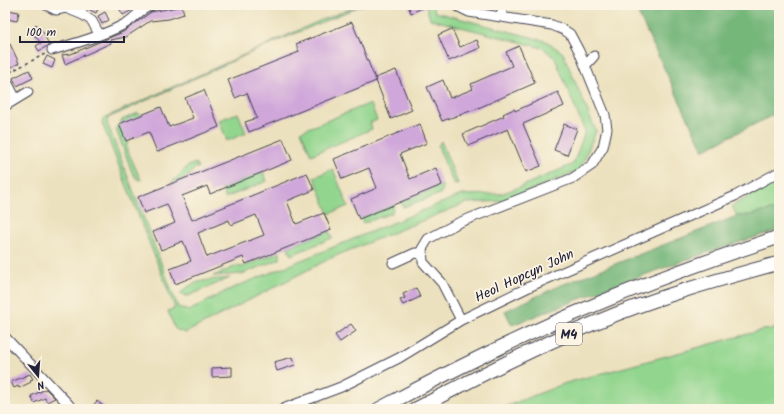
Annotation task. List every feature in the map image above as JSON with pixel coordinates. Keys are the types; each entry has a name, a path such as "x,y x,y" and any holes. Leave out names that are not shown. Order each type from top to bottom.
{"highway":[{"path":"683,271 779,237"},
{"name":"M4","path":"379,409 447,373 597,303 683,271 749,251 779,244"},
{"name":"M4","path":"416,409 528,351 598,321 670,294 779,263"},
{"path":"729,276 779,268"}],"street":[{"path":"46,5 56,10 66,8 83,15 92,21 99,34"},
{"path":"83,5 81,10 83,15"},
{"path":"52,50 99,34 128,22 144,7 153,5"},
{"path":"455,5 469,12 552,25 564,30 574,40 606,121 606,138 603,148 592,165 572,178 458,224 428,239 422,249 425,266 442,283 462,320"},
{"path":"474,5 483,14"},
{"path":"501,17 503,6"},
{"path":"585,66 594,56"},
{"path":"7,75 16,99"},
{"path":"5,106 28,92"},
{"name":"Heol Hopcyn John","path":"283,409 341,387 416,348 462,320 531,286 735,196 779,172"},
{"path":"393,263 415,253 422,254"},
{"path":"5,337 73,409"}],"path":[{"path":"7,75 52,50"}],"green space":[{"path":"363,5 261,48 108,118 107,123 178,307 189,311 228,290 461,195 500,194 573,164 585,132 555,58 543,48 430,19 426,6 432,5 435,12 546,41 563,53 596,131 580,170 505,201 466,203 333,257 185,333 175,329 168,311 175,308 102,123 104,118 319,21"},
{"path":"634,5 779,5 779,112 703,150"},
{"path":"366,105 371,105 377,120 370,123 372,129 311,155 301,131"},
{"path":"138,113 141,115 152,113 121,126 128,143 126,147 141,180 137,179 132,172 116,129 122,120"},
{"path":"238,113 246,133 227,141 219,120"},
{"path":"441,141 458,184 453,183 438,146"},
{"path":"196,163 198,168 195,168 189,176 170,184 188,166"},
{"path":"333,169 348,206 329,214 314,177"},
{"path":"263,172 267,181 225,198 222,189"},
{"path":"779,179 779,208 750,215 737,216 732,206"},
{"path":"442,185 443,189 440,194 403,207 401,202"},
{"path":"394,204 392,213 363,223 361,218"},
{"path":"779,208 779,230 678,263 512,325 505,311 559,286 737,216 750,215"},
{"path":"329,231 332,238 291,255 288,247"},
{"path":"280,252 280,259 242,274 213,276 237,266 242,267"},
{"path":"230,278 188,296 180,294 190,285 202,281"},
{"path":"779,328 779,409 499,409 566,383 763,330"}],"building":[{"path":"89,5 100,5 96,13 88,9"},
{"path":"124,5 132,5 134,9 123,15 119,8"},
{"path":"408,5 429,5 411,13"},
{"path":"182,6 184,14 169,19 150,21 126,37 110,40 111,43 65,64 62,55 71,54 123,32 151,12"},
{"path":"8,10 19,12 17,21 7,19"},
{"path":"105,12 109,20 102,24 98,16"},
{"path":"352,22 376,81 249,132 245,122 257,118 247,93 235,98 228,80 299,52 296,44"},
{"path":"36,24 43,32 49,45 39,51 36,46 41,43 30,30"},
{"path":"452,29 460,47 477,40 480,48 449,61 438,35"},
{"path":"10,44 19,63 10,68 5,58 5,47"},
{"path":"519,46 535,83 476,109 442,121 427,87 443,80 450,98 473,89 471,84 512,66 506,52"},
{"path":"47,56 55,60 52,68 43,64"},
{"path":"29,70 33,78 17,86 13,78"},
{"path":"396,70 412,110 391,119 375,78"},
{"path":"204,90 219,127 157,152 149,132 126,141 119,124 161,107 169,127 193,118 185,98"},
{"path":"558,92 564,106 523,124 541,166 526,172 508,129 468,146 463,134 504,116 503,114 514,109 515,111"},
{"path":"420,124 427,143 400,154 410,179 436,168 442,185 359,219 351,199 377,188 369,168 342,179 334,159"},
{"path":"564,124 577,129 567,155 554,150"},
{"path":"283,139 292,160 210,194 207,186 182,196 192,220 307,173 314,190 287,201 296,224 324,213 331,230 246,264 243,257 175,284 170,269 191,261 183,241 161,250 153,232 175,223 167,204 144,213 138,197","holes":["256,215 264,235 207,257 198,233 229,220 231,225"]},
{"path":"416,288 420,297 403,305 400,300 405,298 403,294"},
{"path":"351,324 356,331 340,342 335,335"},
{"path":"293,357 295,365 277,371 274,362"},
{"path":"232,367 232,376 212,377 212,368"},
{"path":"30,374 33,379 30,380 31,382 19,388 18,386 14,388 11,382"},
{"path":"46,389 55,398 47,402 45,398 34,403 31,396"},
{"path":"97,401 107,409 90,409"}]}
